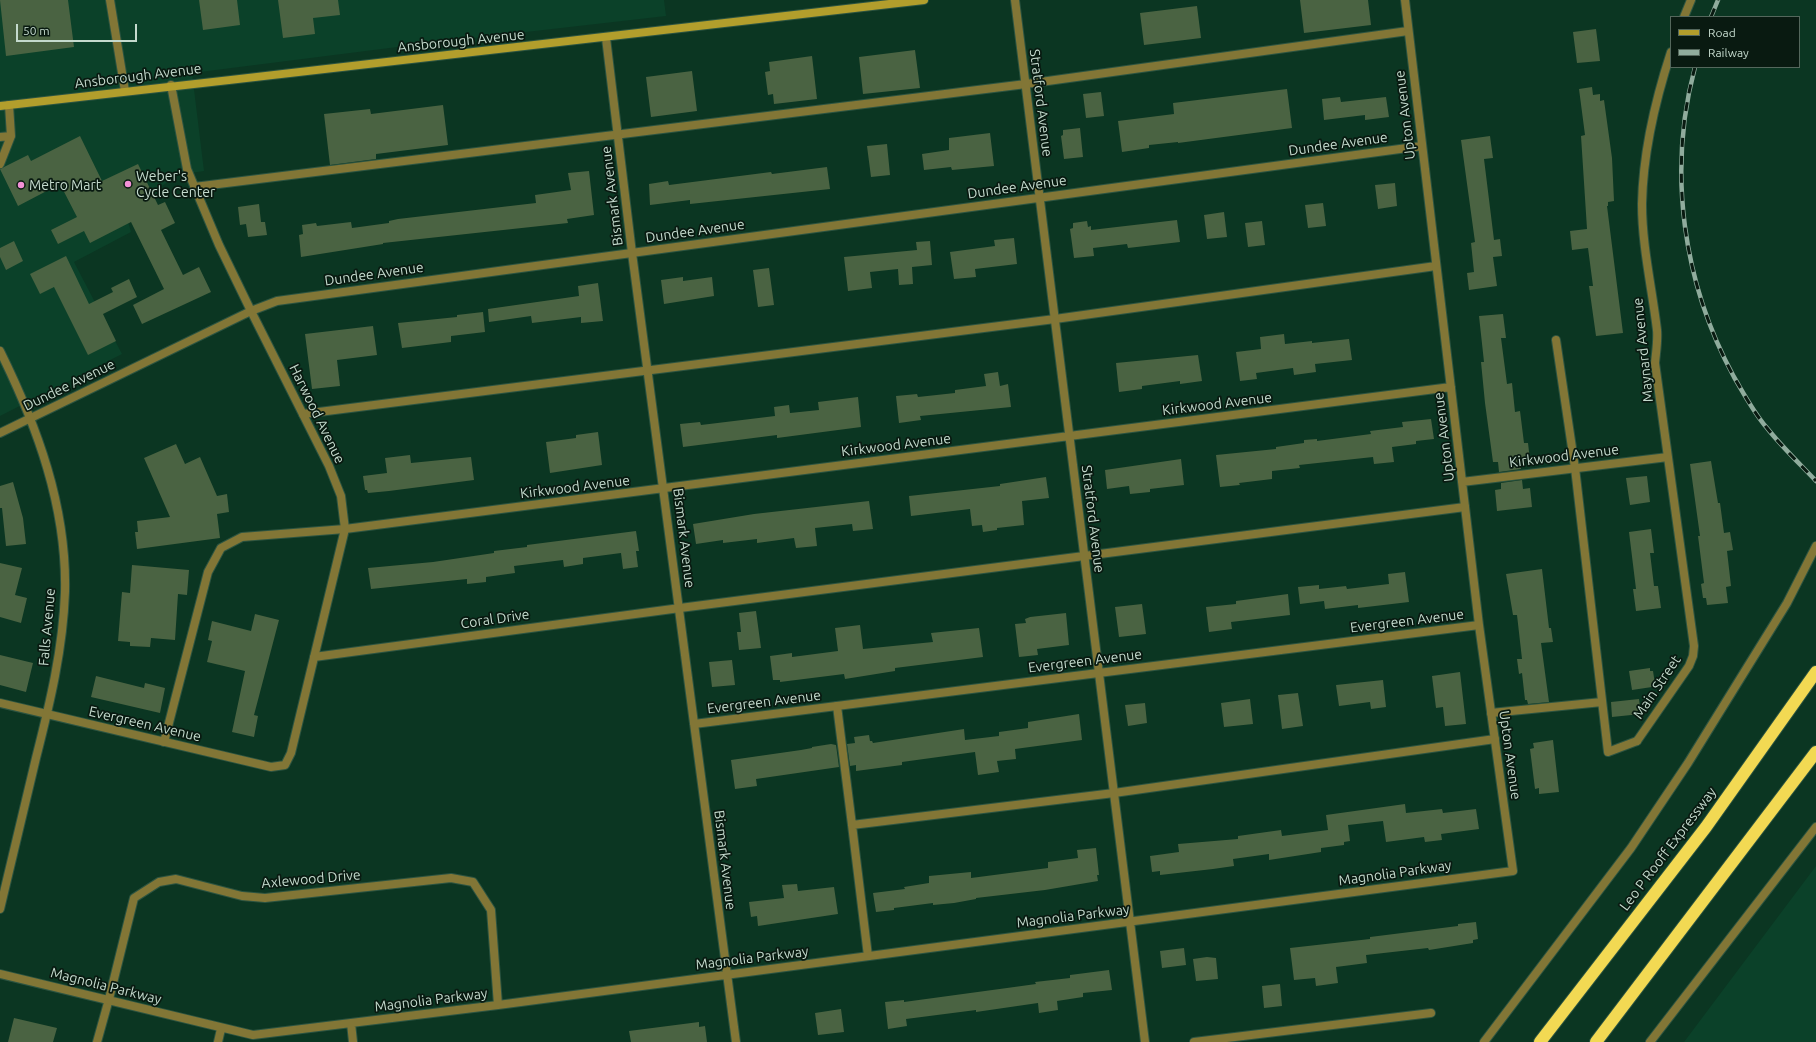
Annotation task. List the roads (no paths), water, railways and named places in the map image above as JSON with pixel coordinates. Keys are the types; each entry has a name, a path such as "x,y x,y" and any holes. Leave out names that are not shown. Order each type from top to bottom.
{"highway":[{"name":"Leo P Rooff Expressway","path":"1540,1042 1706,827 1816,672"},
{"path":"1596,1042 1816,752"}],"main road":[{"name":"Ansborough Avenue","path":"4,105 171,85 606,38 924,0"}],"street":[{"path":"110,0 125,91"},
{"name":"Stratford Avenue","path":"1015,0 1144,1042"},
{"name":"Upton Avenue","path":"1405,0 1479,625 1513,870"},
{"path":"1684,16 1691,0"},
{"path":"194,187 1026,84 1408,31"},
{"name":"Bismark Avenue","path":"606,38 632,252 736,1042"},
{"name":"Maynard Avenue","path":"1670,55 1652,115 1642,203 1645,250 1657,331 1655,363 1694,646"},
{"name":"Harwood Avenue","path":"171,85 187,169 194,187 219,245 329,466 341,496 345,529 291,753 284,765"},
{"path":"0,164 11,136 4,105"},
{"path":"0,137 11,136"},
{"name":"Dundee Avenue","path":"0,434 251,311 277,301 1422,146"},
{"path":"303,414 1055,319 1436,266"},
{"path":"1491,713 1602,702 1575,468 1556,340"},
{"name":"Falls Avenue","path":"0,351 31,418 52,485 59,521 65,590 59,659 0,909"},
{"name":"Kirkwood Avenue","path":"164,742 208,572 221,548 242,537 345,529 1451,387"},
{"name":"Kirkwood Avenue","path":"1462,482 1668,457"},
{"name":"Coral Drive","path":"314,657 1084,555 1465,507"},
{"path":"1484,1042 1632,848 1688,764 1787,603 1816,546"},
{"name":"Evergreen Avenue","path":"694,724 1479,625"},
{"name":"Main Street","path":"1602,702 1608,752 1637,741 1689,666 1693,656 1694,646"},
{"name":"Evergreen Avenue","path":"0,703 271,767 284,765"},
{"path":"836,706 868,956"},
{"path":"852,825 1114,793 1494,739"},
{"path":"1650,1042 1816,827"},
{"name":"Magnolia Parkway","path":"0,974 109,999 221,1029 253,1035 498,1005 1513,870"},
{"name":"Axlewood Drive","path":"97,1042 134,898 159,882 176,879 242,896 265,898 451,878 473,882 491,910 498,1005"},
{"path":"1194,1042 1431,1013"},
{"path":"351,1023 353,1042"},
{"path":"218,1042 221,1029"}],"railway":[{"path":"1711,16 1718,0"},
{"path":"1695,68 1687,106 1682,146 1682,186 1685,226 1692,265 1702,304 1734,377 1753,410 1779,442 1816,481"}],"place":[{"name":"Weber's Cycle Center","path":"128,184"},
{"name":"Metro Mart","path":"21,185"}]}
